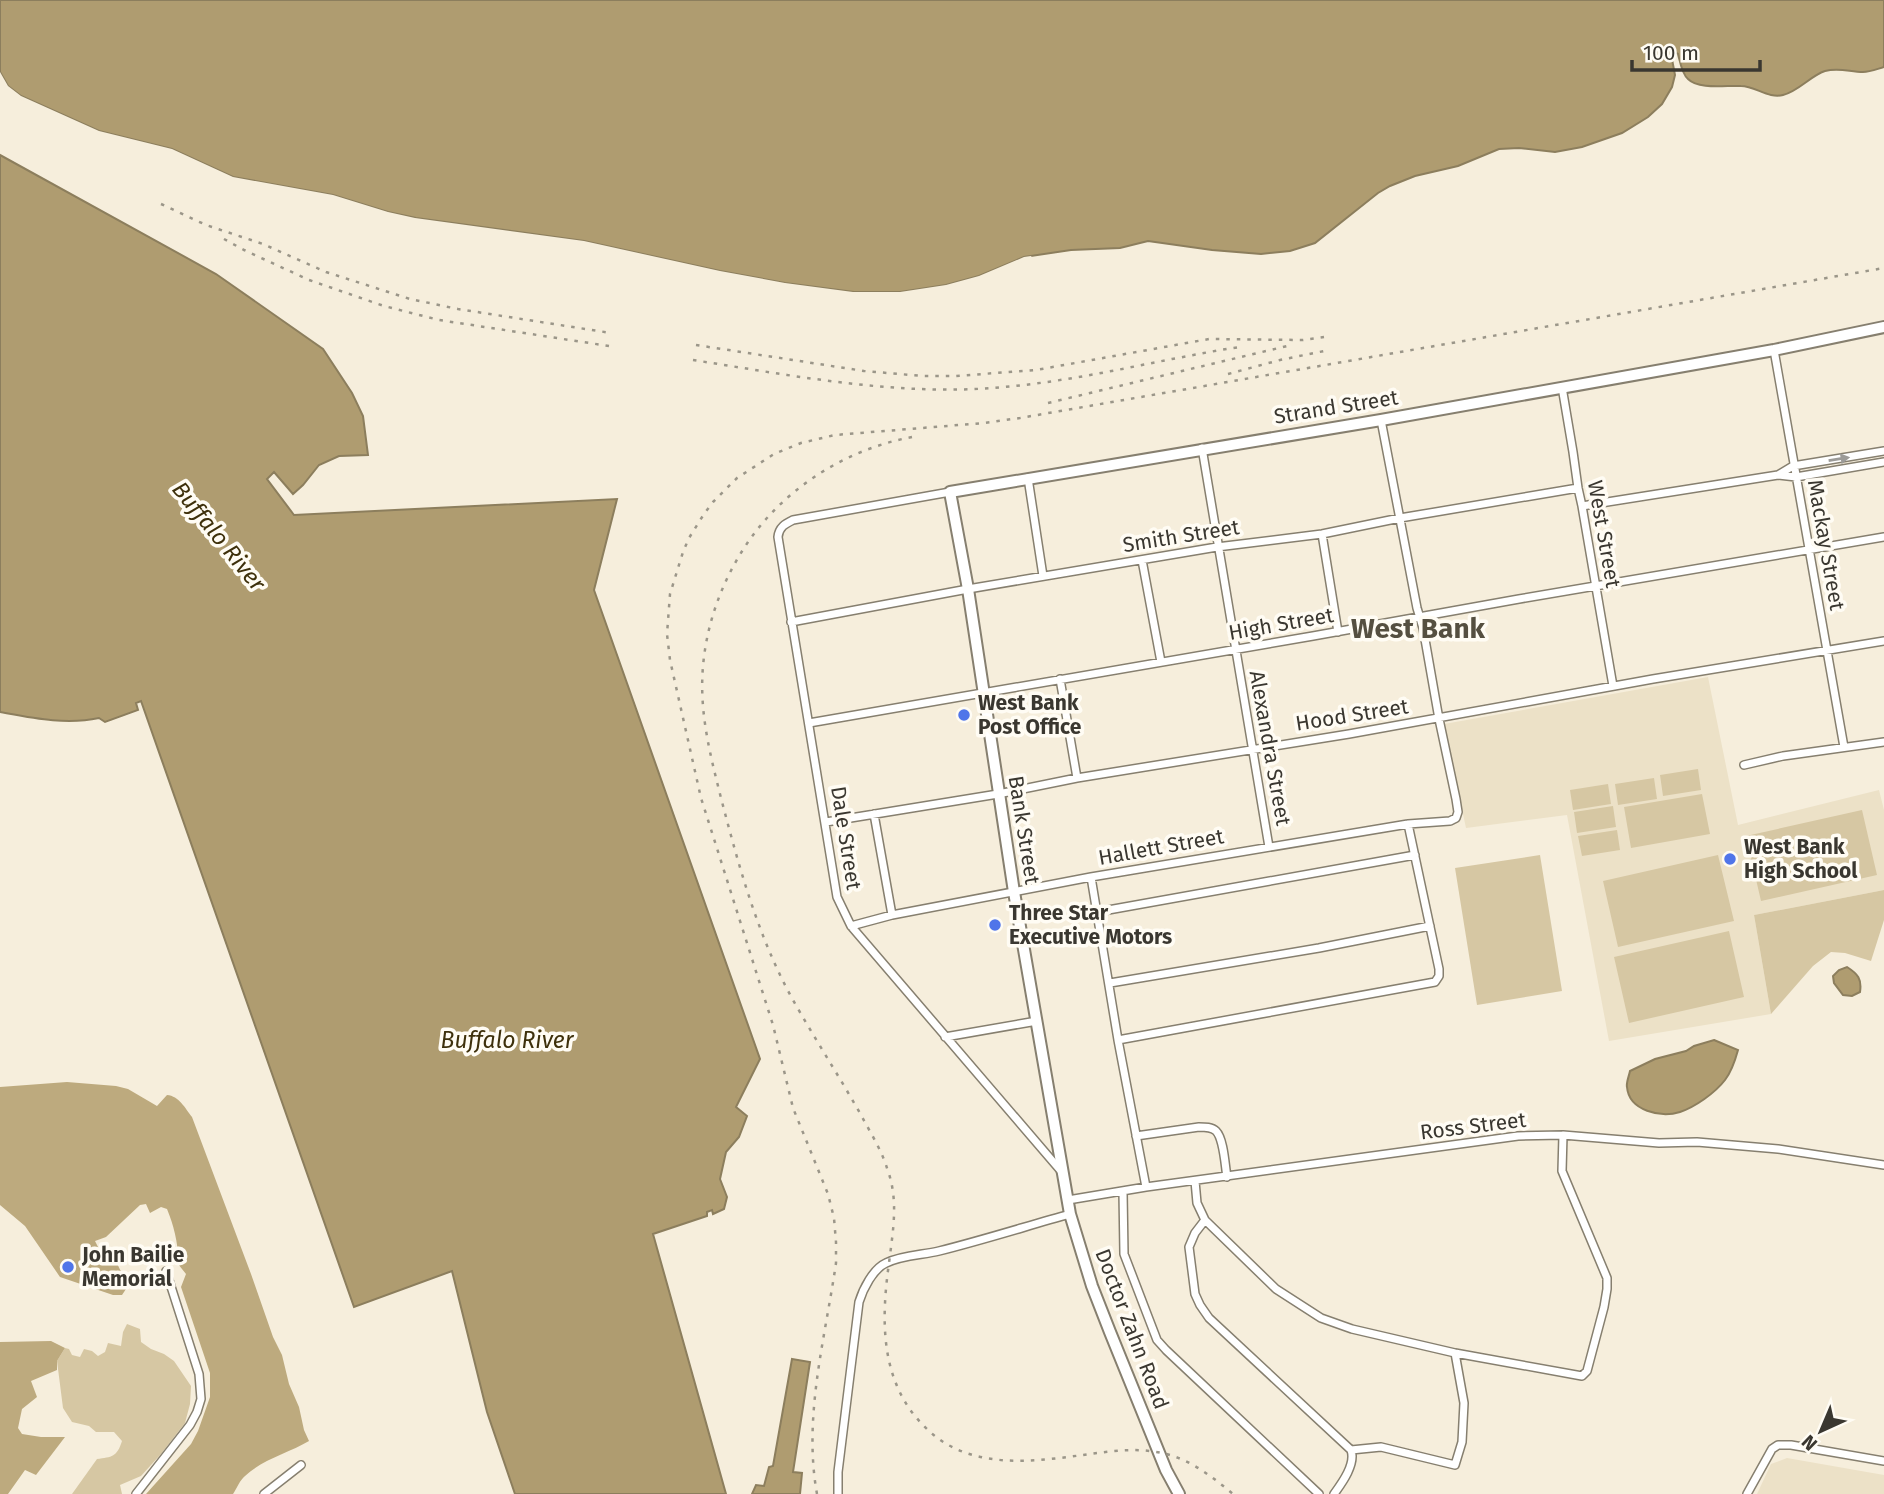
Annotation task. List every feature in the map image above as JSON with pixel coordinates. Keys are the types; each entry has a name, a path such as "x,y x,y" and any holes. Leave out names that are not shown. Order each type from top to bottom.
{"street":[{"name":"Strand Street","path":"793,520 1774,350 1884,327"},
{"name":"Mackay Street","path":"1774,350 1844,747"},
{"name":"West Street","path":"1562,387 1613,686"},
{"path":"1381,419 1439,719"},
{"name":"Alexandra Street","path":"1202,449 1269,846"},
{"path":"1778,475 1793,466 1884,451"},
{"path":"1582,506 1778,475 1796,477 1884,462"},
{"path":"1028,478 1043,576"},
{"name":"Smith Street","path":"791,622 1043,576 1217,547 1322,534 1578,488"},
{"name":"Bank Street","path":"950,492 968,589 1014,892 1064,1174"},
{"name":"Dale Street","path":"793,520 781,528 778,537 837,897 842,912 945,1037 1064,1174"},
{"path":"1322,534 1338,632"},
{"name":"High Street","path":"809,723 1884,537"},
{"path":"1142,560 1161,662"},
{"name":"Hood Street","path":"826,822 1884,641"},
{"path":"1060,679 1077,778"},
{"name":"Hallett Street","path":"851,926 892,915 1091,877 1408,824 1453,820 1458,814 1456,796 1439,719"},
{"path":"1744,765 1783,756 1884,742"},
{"path":"874,814 892,915"},
{"path":"1118,1040 1434,982 1440,972 1408,824"},
{"path":"1097,912 1415,855"},
{"path":"1091,877 1146,1187"},
{"path":"1110,983 1319,948 1430,926"},
{"path":"945,1037 1037,1021"},
{"path":"1136,1136 1209,1128 1217,1132 1220,1138 1227,1177"},
{"path":"1195,1181 1197,1203 1205,1220 1276,1289 1321,1318 1352,1329 1455,1353 1577,1376 1584,1375 1587,1371 1604,1307 1607,1278 1562,1171 1563,1135"},
{"name":"Ross Street","path":"1069,1200 1518,1136 1563,1135 1659,1143 1698,1142 1778,1149 1884,1165"},
{"name":"Doctor Zahn Road","path":"1064,1174 1070,1214 1092,1286 1166,1470 1179,1494"},
{"path":"1123,1192 1124,1254 1157,1340 1319,1494"},
{"path":"838,1494 838,1472 859,1302 864,1288 881,1266 1070,1214"},
{"path":"1205,1220 1189,1247 1195,1294 1204,1312 1351,1450 1352,1460 1334,1494"},
{"path":"136,1494 190,1425 201,1399 199,1374 166,1271"},
{"path":"1351,1450 1381,1447 1455,1465 1462,1442 1464,1403 1455,1353"},
{"path":"1747,1494 1769,1453 1778,1445 1884,1461"},
{"path":"264,1494 301,1465"}],"shaded area":[{"name":"West Bank High School","path":"1708,677 1738,825 1879,790 1884,810 1884,890 1754,915 1771,1014 1609,1041 1567,815 1466,828 1444,724"},
{"path":"1698,769 1701,790 1663,796 1660,775"},
{"path":"1654,778 1657,799 1618,805 1615,784"},
{"path":"1608,784 1611,804 1573,810 1570,790"},
{"path":"1702,794 1710,834 1631,848 1624,807"},
{"path":"1613,806 1616,827 1577,833 1574,812"},
{"path":"1862,810 1877,875 1761,901 1746,836"},
{"path":"1617,830 1620,850 1582,856 1578,836"},
{"path":"1540,855 1562,991 1477,1005 1455,868"},
{"path":"1718,855 1734,921 1618,947 1603,881"},
{"path":"1884,890 1884,920 1871,961 1831,952 1813,966 1771,1014 1754,915"},
{"path":"1729,931 1744,997 1629,1023 1614,957"},
{"path":"67,1082 128,1089 157,1106 167,1095 171,1096 181,1103 192,1117 282,1355 309,1441 252,1470 233,1494 146,1494 191,1444 210,1397 210,1373 181,1287 186,1274 178,1264 176,1236 167,1209 161,1207 150,1213 146,1204 140,1205 106,1237 95,1241 99,1249 109,1247 128,1286 122,1295 113,1295 60,1277 25,1226 0,1205 0,1087"},
{"path":"127,1324 140,1329 141,1342 174,1361 191,1386 185,1423 141,1476 120,1485 122,1494 72,1494 97,1459 113,1455 122,1441 114,1432 96,1432 89,1426 72,1422 63,1408 57,1361 65,1348 69,1349 72,1355 80,1357 84,1349 98,1356 105,1352 108,1343 121,1346"},
{"path":"51,1341 65,1348 57,1361 57,1370 31,1381 37,1397 22,1409 18,1428 22,1434 65,1437 36,1475 25,1470 8,1494 0,1494 0,1342"},
{"path":"1787,1458 1884,1475 1884,1494 1757,1494 1771,1464"}],"water":[{"path":"0,0 1884,0 1884,67 1866,72 1825,71 1794,90 1778,96 1746,87 1699,85 1684,74 1678,54 1673,51 1671,54 1675,75 1672,87 1662,104 1648,117 1622,133 1582,147 1555,152 1499,149 1458,166 1415,176 1378,193 1315,243 1290,251 1261,254 1148,241 1120,248 1071,250 1024,257 979,276 946,285 900,292 854,292 720,271 584,241 416,218 333,195 233,177 172,149 99,131 21,96 8,86 0,72"},
{"name":"Buffalo River","path":"0,155 216,274 323,349 352,393 363,416 368,455 339,456 319,465 293,494 274,472 267,479 294,515 617,499 594,590 760,1059 736,1107 747,1116 739,1137 726,1152 720,1179 727,1197 724,1209 713,1214 712,1210 707,1212 707,1216 653,1234 726,1494 515,1494 487,1412 452,1271 354,1307 141,701 136,703 138,710 105,722 99,718 62,721 0,712"},
{"path":"1847,967 1860,980 1860,992 1852,996 1843,995 1834,983 1833,976"},
{"path":"1714,1040 1738,1050 1727,1077 1710,1095 1692,1107 1672,1114 1647,1111 1633,1102 1627,1085 1630,1071 1655,1059"},
{"path":"792,1359 810,1362 793,1472 802,1473 800,1494 752,1494 756,1485 764,1486 769,1467 773,1466"}],"pier":[{"path":"0,72 8,86 21,96 99,131 172,149 233,177 333,195 415,218 584,241 720,271 853,292 900,292 946,285 979,276 1024,257 1031,256 1033,259 981,279 946,288 900,295 854,295 720,274 584,245 387,216 332,198 232,180 171,152 98,134 19,99 5,88"}],"railway":[{"path":"161,204 206,225 263,244 326,272 410,299 611,333"},
{"path":"224,239 309,280 384,306 439,320 609,346"},
{"path":"817,1494 813,1465 814,1407 836,1263 834,1218 828,1194 793,1108 773,1025 701,798 670,660 667,634 670,594 683,552 713,502 737,478 774,454 801,443 835,435 1020,418 1884,268"},
{"path":"696,345 864,371 956,376 1036,370 1209,339 1303,340 1324,337"},
{"path":"1048,403 1287,346"},
{"path":"693,360 848,383 965,389 1068,379 1240,347"},
{"path":"1228,374 1324,351"},
{"path":"912,437 864,451 820,473 799,488 763,522 739,556 718,601 708,633 702,683 706,733 713,765 735,850 760,927 793,1000 853,1100 885,1161 891,1180 894,1215 885,1306 891,1369 908,1407 922,1424 939,1439 959,1450 979,1457 1023,1461 1123,1450 1156,1452 1187,1462 1233,1494"}],"place":[{"name":"West Bank Post Office","path":"964,715"},
{"name":"West Bank High School","path":"1730,859"},
{"name":"Three Star Executive Motors","path":"995,925"},
{"name":"John Bailie Memorial","path":"68,1267"}],"district":[{"name":"West Bank","path":"1418,628"}]}
